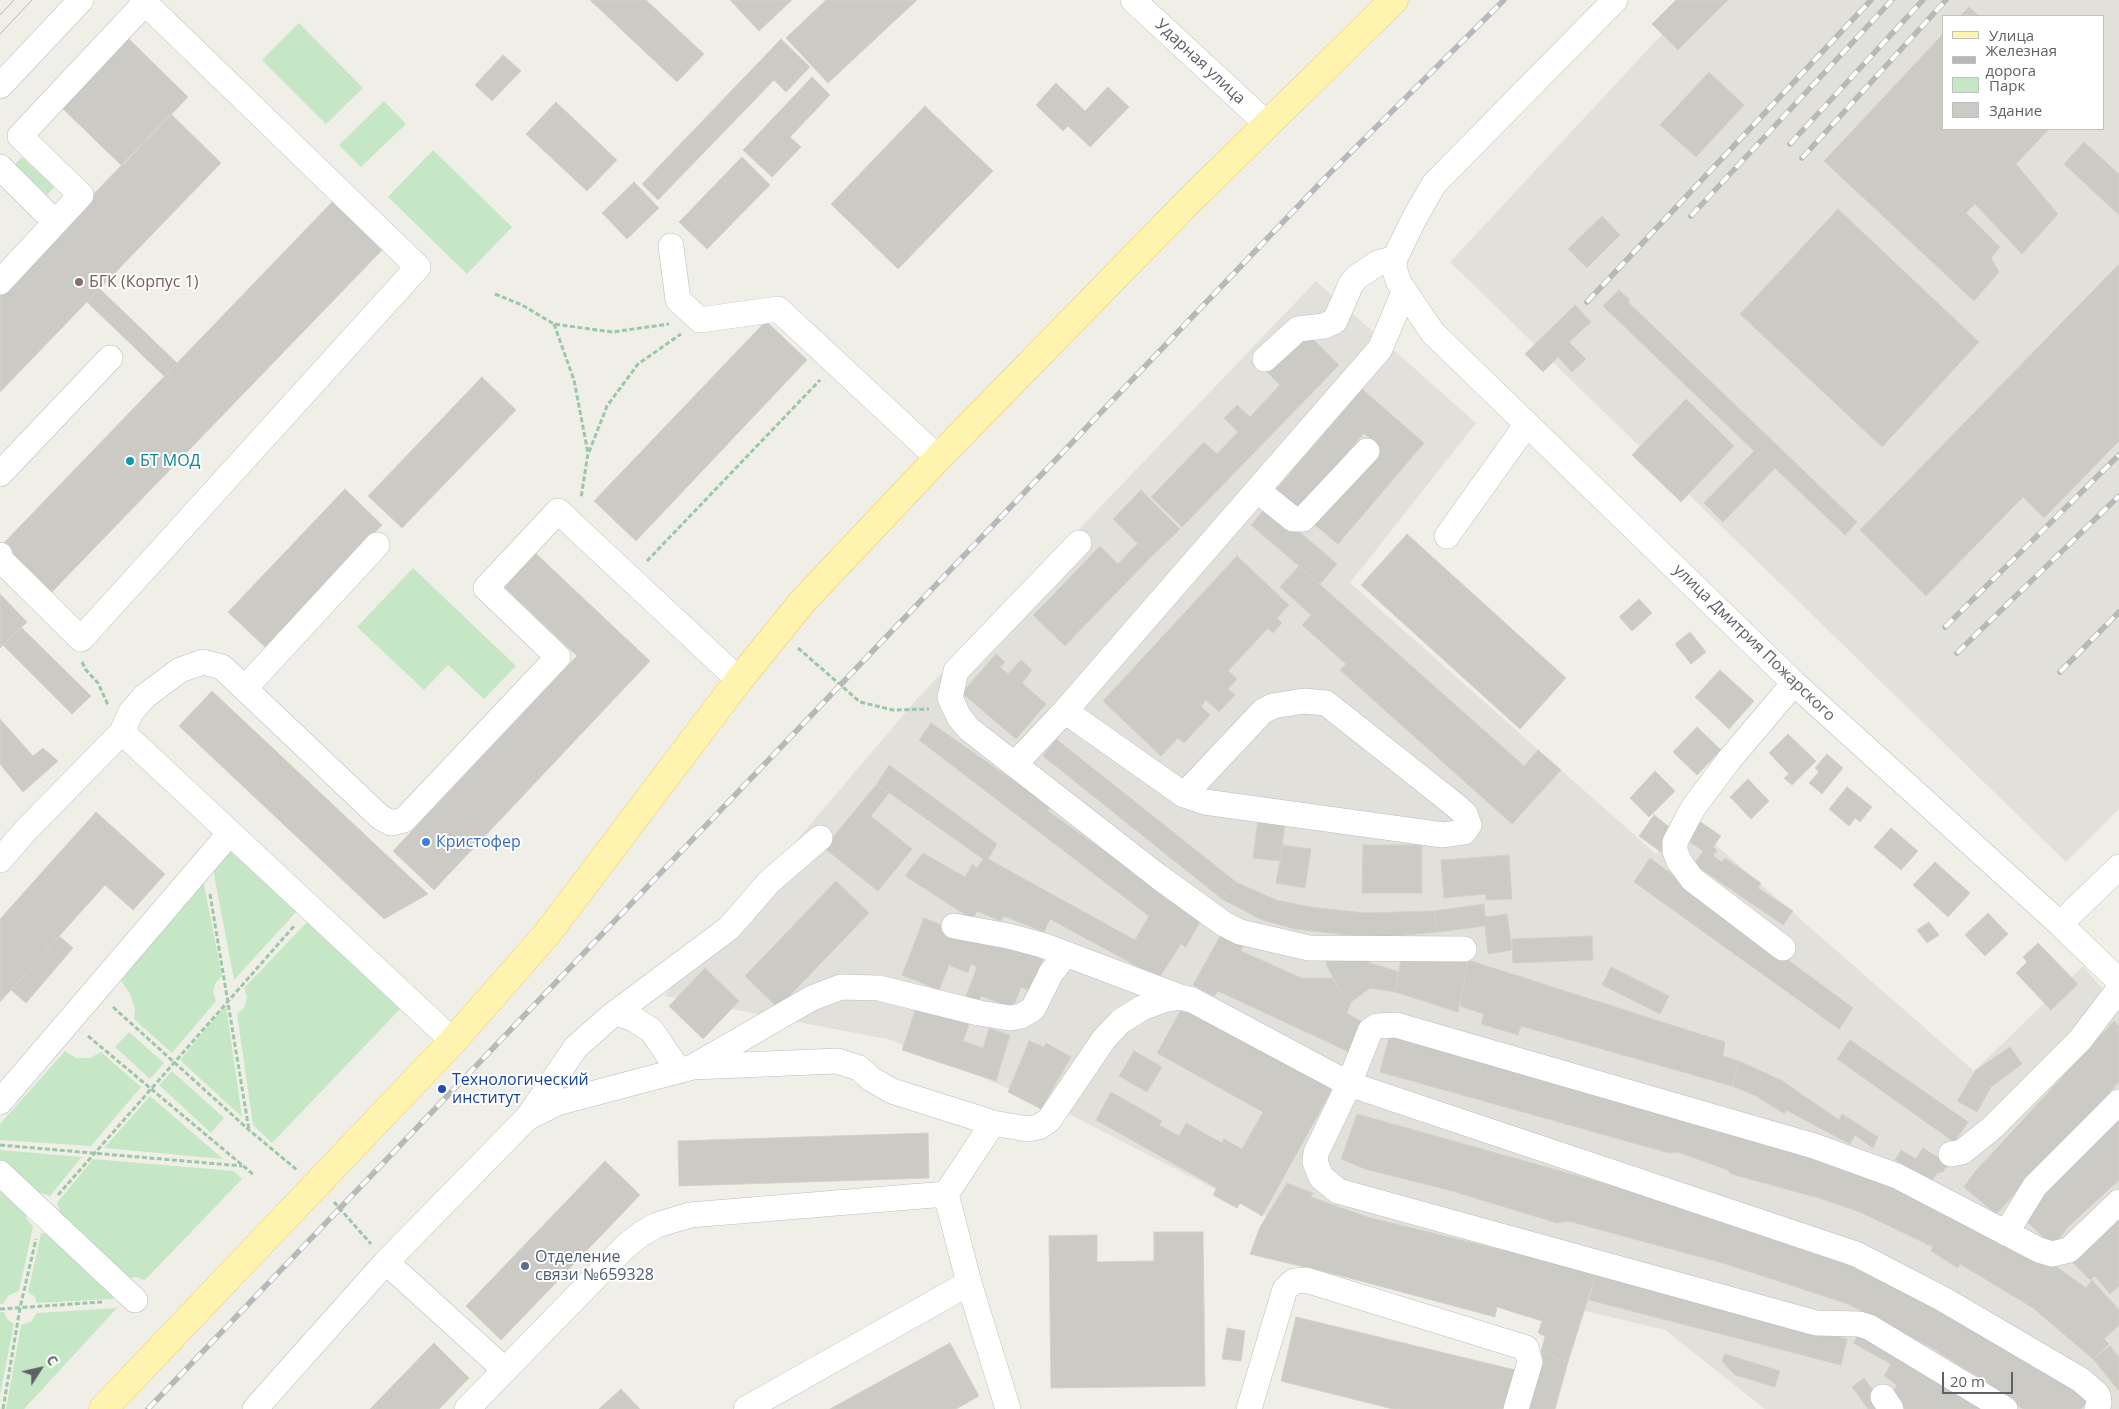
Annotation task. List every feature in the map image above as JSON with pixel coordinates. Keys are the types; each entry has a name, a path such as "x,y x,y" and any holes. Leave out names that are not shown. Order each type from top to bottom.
{"main road":[{"path":"103,1409 453,1041 546,935 739,680 803,602 938,458 1266,124 1394,0"}],"street":[{"path":"0,86 81,0"},
{"name":"Ударная улица","path":"1133,0 1266,124"},
{"path":"1265,360 1298,329 1324,326 1335,321 1351,284 1357,277 1378,263 1395,258 1434,184 1615,0"},
{"path":"0,156 144,2 418,267 81,639 1,560 0,556"},
{"path":"0,282 81,195 20,136"},
{"path":"0,168 55,222"},
{"path":"671,246 678,300 700,320 778,309 938,458"},
{"name":"улица Дмитрия Пожарского","path":"1395,258 1394,268 1404,292 1433,332 1794,684 2060,924 2119,980"},
{"path":"1015,764 1065,711 1380,349 1404,292"},
{"path":"0,474 110,358"},
{"path":"1447,536 1527,424"},
{"path":"1256,490 1292,519 1303,519 1367,451"},
{"path":"0,860 26,830 122,732 131,712 145,696 180,670 203,662 222,667 380,817 391,823 404,820 558,657 486,588 558,510 739,680"},
{"path":"1079,543 956,671 950,698 959,717 969,729 1159,877 1224,924 1240,932 1309,948 1464,949"},
{"path":"245,688 377,545"},
{"path":"1783,948 1692,879 1679,861 1675,851 1675,842 1693,808 1729,760 1794,684"},
{"path":"1065,711 1184,795 1205,802 1443,835 1464,832 1469,825 1465,814 1455,805 1326,703 1304,701 1273,706 1263,711 1184,795"},
{"path":"122,732 453,1041"},
{"path":"0,1102 230,832"},
{"path":"255,1409 386,1262 527,1118 576,1047 616,1013 729,928 769,882 820,838"},
{"path":"2060,924 2119,867"},
{"path":"954,926 1008,936 1066,954 1192,1000 1349,1084 1856,1254 1943,1299 2081,1380 2098,1395 2099,1403 2096,1409"},
{"path":"686,1069 812,998 841,987 879,988 979,1014 1010,1018 1021,1016 1033,1009 1051,973 1066,954"},
{"path":"648,1028 656,983"},
{"path":"1951,1154 1962,1152 1992,1128 2080,1040 2119,989"},
{"path":"527,1118 557,1103 686,1069 837,1061 859,1068 871,1079 892,1091 993,1123 1027,1129 1039,1127 1049,1120 1104,1039 1121,1021 1142,1008 1164,1000 1180,997"},
{"path":"616,1013 634,1019 648,1028 686,1069"},
{"path":"2005,1409 1869,1327 1859,1324 1816,1323 1338,1191 1321,1177 1315,1162 1316,1153 1349,1084 1370,1031 1377,1026 1396,1025 1814,1146 1897,1176 2039,1250 2052,1254 2069,1250 2119,1202"},
{"path":"2006,1233 2035,1186 2119,1102"},
{"path":"993,1123 946,1194 969,1283 1008,1409"},
{"path":"0,1173 135,1300"},
{"path":"468,1409 625,1247 641,1234 657,1225 690,1215 946,1194"},
{"path":"386,1262 505,1370"},
{"path":"1249,1409 1285,1289 1294,1281 1306,1280 1526,1348 1530,1362 1516,1409"},
{"path":"746,1409 969,1283"}],"path":[{"path":"495,294 522,305 554,324 612,332 700,320"},
{"path":"576,527 588,453 607,406 638,364 700,320"},
{"path":"554,324 574,380 588,453"},
{"path":"630,578 836,363"},
{"path":"81,639 82,662 86,670 98,683 122,732"},
{"path":"798,648 860,702 893,710 936,709 959,717"},
{"path":"205,861 249,1130"},
{"path":"3,1409 20,1308 43,1212 310,908"},
{"path":"95,991 249,1130 315,1184 340,1208 386,1262"},
{"path":"70,1020 254,1175"},
{"path":"0,1145 242,1166"},
{"path":"0,1309 135,1300"}],"shaded area":[{"path":"1694,0 2119,0 2119,809 2066,862 1450,262"},
{"path":"1316,281 1476,423 1350,583 1656,854 1685,818 1974,1071 2083,966 2119,1008 2119,1409 1765,1409 1665,1330 1335,1251 1063,1111 891,1040 664,996 917,699"}],"green space":[{"path":"299,23 363,88 326,124 262,60"},
{"path":"384,101 406,124 361,167 339,145"},
{"path":"433,150 512,227 467,274 388,197"},
{"path":"22,157 54,187 47,195 15,164"},
{"path":"413,568 516,666 484,699 448,665 424,690 357,627"},
{"path":"229,850 297,911 234,980 213,869"},
{"path":"203,879 222,976 216,982 213,992 216,1001 172,1053 134,1019 135,1008 129,992 121,981"},
{"path":"308,921 402,1007 272,1143 253,1125 237,1014 244,1008 247,997 244,988"},
{"path":"226,1005 242,1117 180,1060"},
{"path":"129,1032 164,1063 150,1079 115,1047"},
{"path":"65,1051 76,1058 90,1058 101,1052 141,1087 91,1146 0,1140 0,1124"},
{"path":"172,1071 224,1118 211,1133 159,1085"},
{"path":"150,1096 223,1159 104,1148"},
{"path":"0,1150 82,1157 50,1196 42,1193 35,1195 0,1165"},
{"path":"93,1159 234,1171 242,1179 145,1280 135,1277 126,1280 59,1219 60,1211 57,1203"},
{"path":"0,1183 26,1207 26,1218 33,1227 19,1291 9,1295 3,1304 0,1304"},
{"path":"41,1233 48,1234 112,1293 113,1299 37,1303 34,1296 28,1292"},
{"path":"117,1308 24,1409 6,1409 21,1325 31,1322 37,1313"},
{"path":"0,1312 4,1312 7,1319 14,1324 0,1395"}],"building":[{"path":"590,0 646,0 704,54 677,82"},
{"path":"730,0 792,0 759,31"},
{"path":"826,0 917,0 828,83 786,38"},
{"path":"1676,0 1728,0 1678,50 1652,24"},
{"path":"1969,7 1978,15 1961,15"},
{"path":"1942,35 1942,130 2048,130 2016,164 2058,214 2022,254 1975,204 1966,213 2000,247 1991,258 1999,272 1974,301 1824,161"},
{"path":"127,37 188,97 122,166 60,106"},
{"path":"781,39 810,67 786,92 774,80 658,200 642,184"},
{"path":"503,55 521,71 492,101 475,85"},
{"path":"1709,72 1744,105 1696,157 1660,125"},
{"path":"812,77 830,95 790,137 801,147 772,177 743,150"},
{"path":"1056,83 1085,111 1108,87 1129,107 1090,147 1068,126 1063,131 1036,105"},
{"path":"556,102 617,160 587,191 526,134"},
{"path":"925,106 993,171 898,269 831,204"},
{"path":"171,114 221,163 0,392 0,291"},
{"path":"2084,142 2119,174 2119,215 2064,164"},
{"path":"742,157 770,185 707,249 679,222"},
{"path":"634,182 659,208 627,239 602,213"},
{"name":"БТ МОД","path":"335,199 385,247 50,594 1,546"},
{"path":"1838,209 1979,342 1882,447 1740,314"},
{"path":"1602,216 1620,235 1587,268 1568,249"},
{"path":"2119,264 2119,441 2044,518 2023,497 1926,596 1860,530"},
{"path":"100,289 177,363 164,376 87,302"},
{"path":"1619,290 1630,300 1628,302 1857,522 1845,535 1775,468 1723,522 1704,503 1754,451 1603,306"},
{"path":"1575,305 1591,322 1569,342 1586,359 1572,372 1558,357 1543,372 1525,354"},
{"path":"766,321 807,360 636,541 594,501"},
{"path":"1306,332 1339,365 1182,527 1151,497 1204,442 1217,454 1238,432 1224,418 1237,405 1250,417 1280,385 1267,372"},
{"path":"482,377 516,410 402,528 368,496"},
{"path":"1362,389 1424,443 1338,544 1315,525 1380,447 1364,433 1298,510 1275,491"},
{"path":"1686,399 1734,446 1681,502 1632,455"},
{"path":"345,489 382,525 265,647 228,612"},
{"path":"1141,490 1180,529 1151,557 1113,519"},
{"path":"1268,505 1337,564 1320,584 1251,525"},
{"path":"1407,534 1566,678 1520,729 1361,585"},
{"path":"1138,543 1151,557 1085,625 1053,595 1100,546 1118,564"},
{"path":"531,549 650,661 434,890 393,851 577,656 499,582"},
{"path":"1237,556 1289,605 1277,618 1282,623 1273,633 1268,628 1228,671 1237,679 1228,689 1235,695 1219,712 1206,700 1201,706 1210,715 1184,743 1178,738 1161,756 1103,701"},
{"path":"1299,566 1524,766 1538,750 1561,770 1512,824 1340,670 1346,664 1302,625 1311,615 1280,587"},
{"path":"0,594 27,622 0,648"},
{"path":"1053,595 1085,625 1065,646 1033,615"},
{"path":"1639,599 1652,613 1632,631 1619,617"},
{"path":"21,627 91,696 72,714 3,645"},
{"path":"1690,632 1706,652 1691,664 1675,644"},
{"path":"996,654 1005,662 1000,667 1008,674 1021,660 1032,670 1022,683 1046,704 1016,739 962,693"},
{"path":"1720,670 1754,701 1729,729 1695,697"},
{"path":"212,691 428,894 384,919 179,726"},
{"path":"0,719 33,756 43,748 58,761 23,792 0,764"},
{"path":"931,723 1050,806 1048,811 1172,899 1205,913 1186,947 1181,944 1159,978 1050,919 1044,932 1004,916 1000,921 977,911 972,919 905,876 923,853 965,877 972,864 977,868 983,859 877,784 889,765 997,844 988,859 1135,940 1149,916 919,740"},
{"path":"1697,727 1721,750 1697,775 1673,752"},
{"path":"1788,734 1816,761 1792,785 1784,778 1789,774 1769,753"},
{"path":"1056,739 1236,882 1222,899 1043,756"},
{"path":"1827,754 1843,768 1822,794 1809,783 1819,772 1815,768"},
{"path":"1655,771 1675,791 1649,817 1630,798"},
{"path":"1748,779 1769,801 1751,819 1730,797"},
{"path":"877,784 889,793 871,816 912,849 878,891 824,848"},
{"path":"1847,787 1872,807 1860,822 1855,818 1849,826 1829,809"},
{"path":"96,812 165,874 133,910 105,885 0,1002 0,919"},
{"path":"1654,815 1677,833 1662,853 1639,836"},
{"path":"1696,819 1721,836 1713,847 1717,850 1713,856 1722,862 1725,858 1761,883 1758,888 1793,911 1783,925 1694,864 1703,851 1684,838"},
{"path":"1258,820 1285,824 1280,861 1253,858"},
{"path":"1891,828 1918,851 1901,870 1874,847"},
{"path":"1283,845 1311,849 1305,888 1276,883"},
{"path":"1363,845 1422,845 1422,893 1362,893"},
{"path":"1509,855 1512,899 1486,900 1486,894 1444,898 1441,860"},
{"path":"1650,858 1853,1008 1839,1029 1634,882"},
{"path":"1935,862 1970,893 1948,917 1913,885"},
{"path":"836,881 869,913 778,1008 745,976"},
{"path":"1236,882 1276,900 1310,907 1365,913 1434,911 1438,932 1393,936 1356,936 1295,929 1262,920 1222,899"},
{"path":"1484,904 1485,917 1507,914 1512,950 1488,954 1485,926 1438,932 1434,911"},
{"path":"1988,913 2008,934 1985,956 1965,935"},
{"path":"924,918 967,935 1021,953 1022,950 1043,959 1030,991 1021,987 1013,1008 981,996 979,1001 966,996 977,967 971,964 968,973 949,965 939,990 902,975"},
{"path":"1929,922 1939,935 1927,943 1917,930"},
{"path":"1224,929 1246,940 1241,951 1301,978 1332,978 1351,1002 1347,1013 1362,1022 1349,1052 1218,991 1214,996 1193,985"},
{"path":"59,936 73,948 26,1003 11,990"},
{"path":"1592,936 1593,960 1513,963 1512,939"},
{"path":"2038,943 2078,984 2051,1010 2016,973 2027,962 2023,957"},
{"path":"1433,954 1468,960 1458,1012 1395,992 1401,960 1432,962"},
{"path":"1325,955 1365,955 1370,963 1399,972 1395,992 1370,988 1351,1002 1339,989 1327,966"},
{"path":"1468,960 1725,1042 1723,1056 1739,1061 1732,1086 1521,1026 1518,1035 1481,1024 1484,1014 1460,1006"},
{"path":"1611,967 1669,996 1660,1014 1602,985"},
{"path":"705,968 739,1001 703,1039 669,1006"},
{"path":"918,1002 972,1016 963,1041 983,1048 989,1028 1010,1035 996,1081 902,1050"},
{"path":"1185,1003 1334,1086 1262,1216 1240,1203 1237,1208 1213,1195 1217,1188 1096,1120 1111,1092 1162,1121 1159,1125 1179,1136 1186,1123 1222,1143 1224,1139 1242,1149 1263,1112 1157,1053"},
{"path":"2114,1021 2119,1026 2119,1082 1996,1214 1964,1187 1974,1173"},
{"path":"1391,1030 1816,1151 2047,1260 2086,1288 2092,1280 2119,1310 2119,1325 2104,1339 2109,1344 2093,1359 2033,1308 1960,1264 1958,1268 1931,1251 1933,1247 1860,1212 1819,1198 1731,1174 1728,1170 1677,1152 1669,1153 1380,1072"},
{"path":"1850,1040 1968,1122 1954,1142 1837,1059"},
{"path":"1029,1041 1044,1047 1046,1043 1071,1057 1041,1109 1008,1092"},
{"path":"2010,1047 2022,1064 1991,1087 1977,1112 1957,1101 1976,1070"},
{"path":"1134,1051 1162,1067 1147,1092 1119,1076"},
{"path":"1739,1061 1781,1080 1839,1120 1842,1114 1878,1137 1873,1148 1855,1135 1850,1144 1786,1110 1785,1114 1756,1096 1732,1086"},
{"path":"1357,1114 1660,1199 1846,1261 2036,1364 2088,1400 2081,1409 2023,1409 1985,1381 1932,1348 1848,1304 1726,1264 1568,1221 1557,1223 1452,1191 1365,1169 1341,1159"},
{"path":"2119,1120 2119,1180 2068,1227 2053,1246 2023,1218 2041,1191"},
{"path":"928,1133 929,1178 679,1186 678,1141"},
{"path":"1923,1148 1948,1164 1943,1172 1937,1173 1931,1182 1895,1160 1901,1150 1916,1159"},
{"path":"605,1161 640,1195 501,1340 466,1306"},
{"path":"1287,1183 1313,1193 1311,1197 1367,1217 1596,1273 1568,1362 1541,1352 1545,1336 1538,1333 1542,1321 1497,1307 1495,1317 1342,1276 1250,1254 1260,1227"},
{"path":"2119,1219 2119,1286 2110,1294 2095,1276 2090,1280 2073,1263"},
{"path":"1154,1232 1203,1232 1205,1386 1051,1388 1049,1236 1097,1235 1097,1262 1154,1261"},
{"path":"1596,1273 1847,1339 1841,1365 1589,1300"},
{"path":"1296,1317 1515,1370 1506,1409 1393,1409 1281,1381"},
{"path":"1227,1328 1245,1331 1241,1361 1222,1359"},
{"path":"1862,1330 1992,1409 1902,1409 1891,1395 1897,1385 1884,1376 1891,1364 1853,1343"},
{"path":"434,1343 469,1378 439,1409 370,1409"},
{"path":"950,1343 979,1396 956,1409 830,1409"},
{"path":"2110,1346 2119,1357 2119,1391 2093,1359"},
{"path":"1541,1352 1568,1362 1555,1409 1524,1409"},
{"path":"1725,1354 1780,1371 1775,1387 1735,1375 1722,1361"},
{"path":"1864,1378 1887,1409 1868,1409 1852,1387"},
{"path":"621,1389 640,1409 599,1409"}],"tram line":[{"path":"0,15 14,0"},
{"path":"0,34 32,0"}],"railway":[{"path":"148,1409 1327,176 1504,0"},
{"path":"1587,302 1871,0"},
{"path":"1691,216 1892,0"},
{"path":"1790,144 1923,0"},
{"path":"1802,158 1946,0"},
{"path":"1945,627 2119,455"},
{"path":"1957,653 2119,496"},
{"path":"2060,672 2119,612"}],"place":[{"name":"БГК (Корпус 1)","path":"79,282"},
{"name":"БТ МОД","path":"130,461"},
{"name":"Кристофер","path":"426,842"},
{"name":"Технологический институт","path":"442,1089"},
{"name":"Отделение связи №659328","path":"525,1266"}]}
